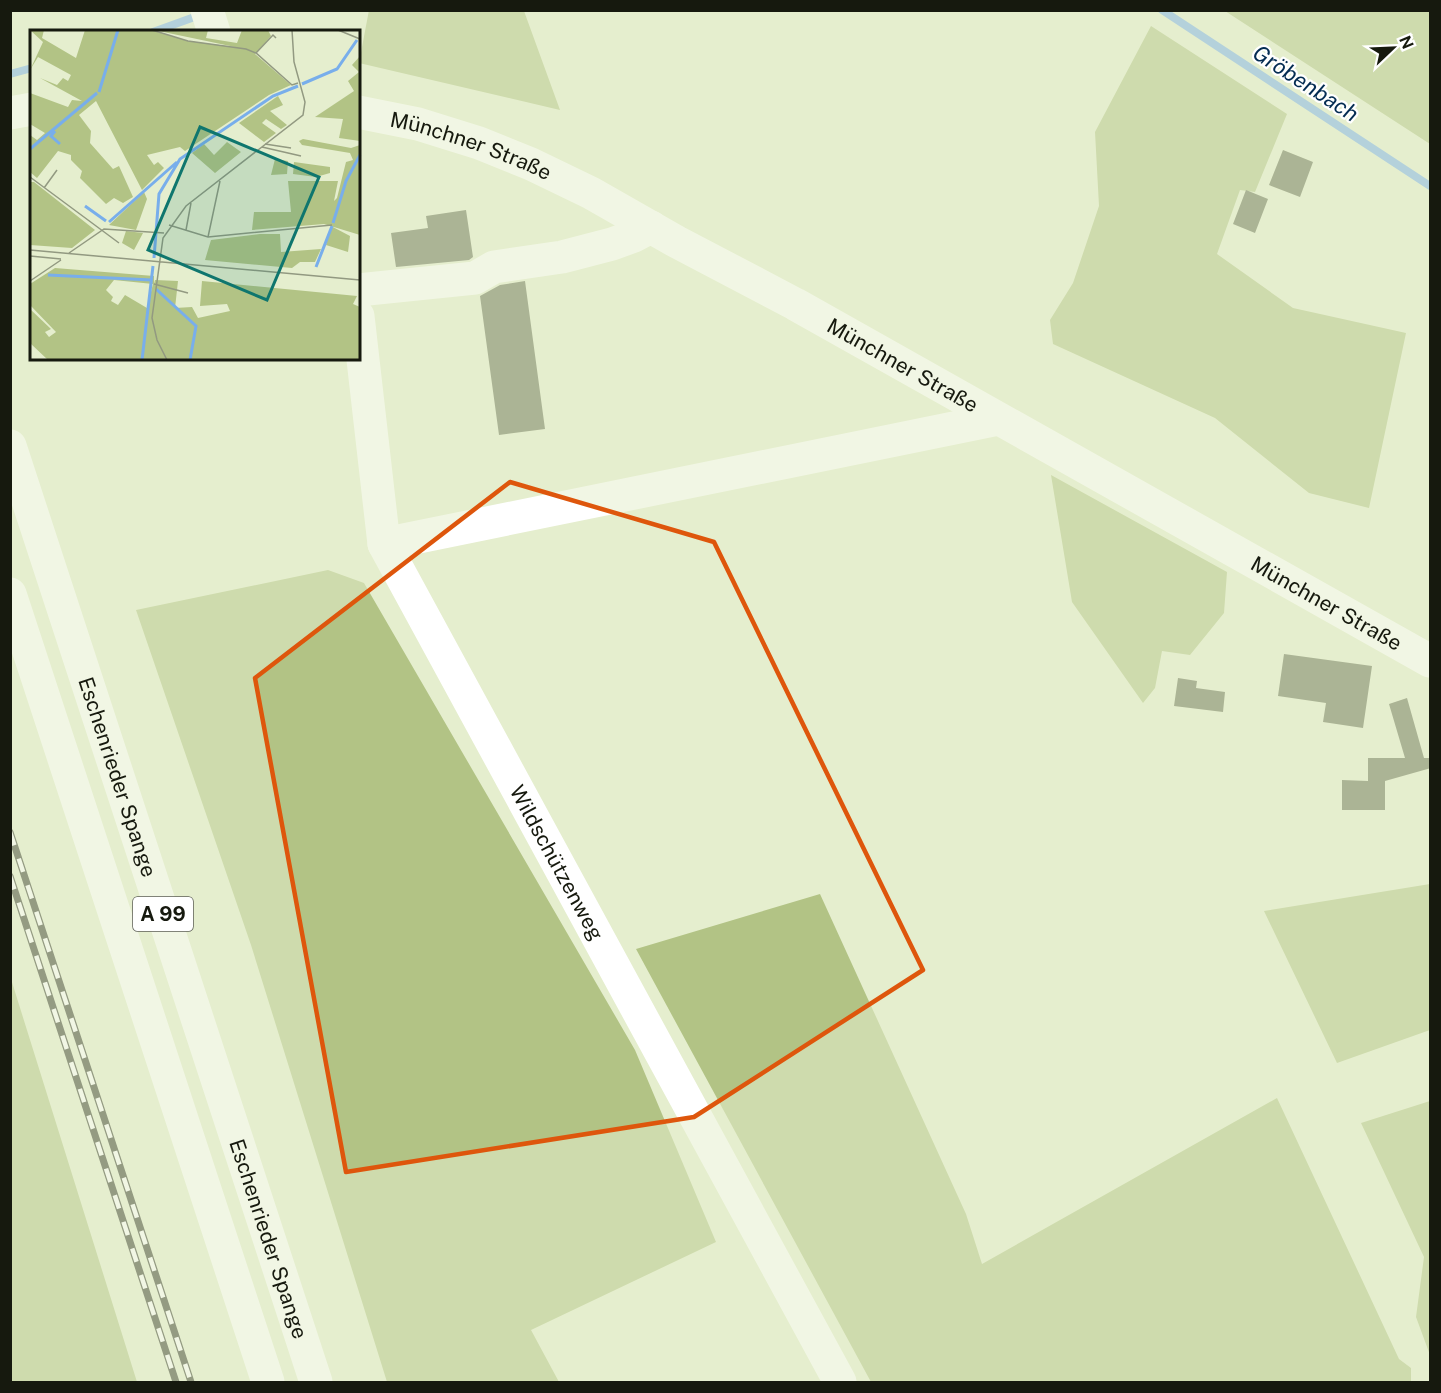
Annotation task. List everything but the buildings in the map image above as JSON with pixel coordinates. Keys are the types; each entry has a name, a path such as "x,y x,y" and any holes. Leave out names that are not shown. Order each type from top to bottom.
{"main road":[{"path":"207,10 213,30"},
{"path":"10,113 30,109"},
{"name":"Münchner Straße","path":"360,112 407,121 479,143 531,164 591,193 795,304 1431,661"},
{"path":"360,290 475,278 494,267 562,257 612,244 651,227"},
{"name":"Wildschützenweg","path":"360,334 384,544 840,1383"},
{"path":"384,544 998,419"},
{"name":"Eschenrieder Spange","path":"10,446 316,1383"},
{"name":"A 99","path":"10,594 268,1383"}],"highlighted area":[{"path":"510,482 714,542 923,970 694,1117 346,1172 255,678"}],"green space":[{"path":"369,10 524,11 560,110 360,63"},
{"path":"1225,11 1430,11 1430,144"},
{"path":"1151,26 1287,114 1255,192 1240,190 1217,254 1293,308 1406,333 1369,508 1309,493 1215,418 1053,344 1050,320 1073,283 1099,206 1095,132"},
{"path":"1051,475 1227,572 1224,613 1190,655 1162,651 1155,688 1143,703 1072,602"},
{"path":"328,570 364,583 635,1050 716,1242 531,1330 559,1382 387,1382 251,945 136,610"},
{"path":"1430,884 1430,1030 1337,1063 1264,911"},
{"path":"820,894 966,1214 982,1264 1277,1098 1399,1359 1411,1368 1411,1382 871,1382 636,949"},
{"path":"11,979 137,1382 11,1382"},
{"path":"1430,1101 1430,1355 1416,1317 1424,1257 1361,1123"}],"waterway":[{"name":"Gröbenbach","path":"1162,10 1430,186"},
{"name":"Gröbenbach","path":"159,30 200,15"},
{"name":"Gröbenbach","path":"10,74 30,69"}],"railway":[{"path":"10,832 191,1382"},
{"path":"10,876 176,1382"}]}
